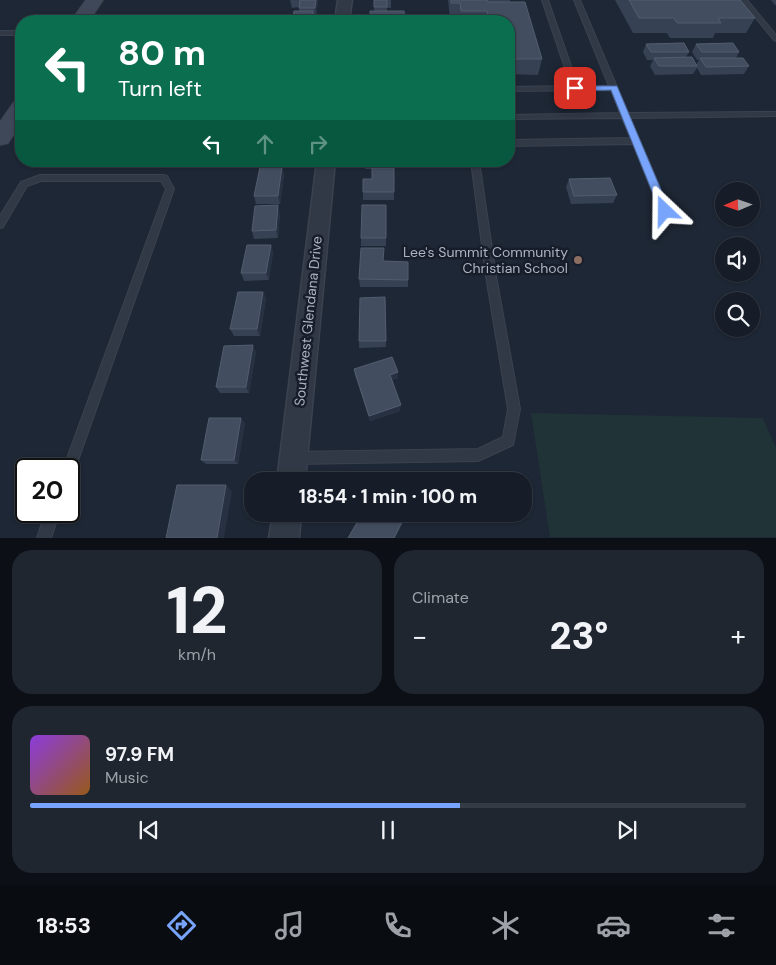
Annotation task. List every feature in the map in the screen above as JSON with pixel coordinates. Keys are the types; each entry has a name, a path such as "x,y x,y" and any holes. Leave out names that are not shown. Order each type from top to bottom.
{"street":[{"path":"84,15 95,0"},
{"path":"343,15 345,0"},
{"path":"1,135 15,116"},
{"name":"Southwest Glendana Drive","path":"291,472 325,167"},
{"path":"284,538 285,522"}],"lane":[{"path":"545,0 575,88"},
{"path":"577,0 665,211"},
{"path":"744,0 776,39"},
{"path":"0,33 15,33"},
{"path":"515,88 614,88"},
{"path":"515,116 776,114"},
{"path":"515,142 636,141"},
{"path":"293,458 478,455 509,441 514,409 475,167"},
{"path":"0,223 24,184 40,178 164,178 170,189 73,458"},
{"path":"44,538 49,523"}],"green space":[{"path":"531,413 763,418 776,448 776,537 550,537"}],"building":[{"path":"300,0 316,0 315,8 299,8"},
{"path":"374,0 387,0 387,7 374,7"},
{"path":"451,0 525,2 542,59 515,59 515,15 488,15 487,11 461,11 460,3 451,3"},
{"path":"629,0 740,0 755,18 718,18 721,23 677,23 674,18 639,18"},
{"path":"294,11 313,11 313,15 293,15"},
{"path":"370,11 404,11 404,15 370,15"},
{"path":"684,43 689,52 651,52 646,44"},
{"path":"733,43 739,52 702,52 696,44"},
{"path":"692,57 697,66 659,66 654,58"},
{"path":"700,58 743,58 749,66 706,67"},
{"path":"260,167 282,167 278,196 254,196"},
{"path":"372,168 394,168 394,192 363,192 363,179 372,179"},
{"path":"610,178 617,195 574,196 569,179"},
{"path":"278,205 276,230 252,231 255,206"},
{"path":"362,205 386,205 386,238 361,238"},
{"path":"247,245 271,245 266,273 241,273"},
{"path":"361,248 384,248 383,261 408,262 408,280 359,279"},
{"path":"238,292 263,292 257,329 230,329"},
{"path":"385,297 386,341 359,341 360,298"},
{"path":"253,345 246,387 216,387 224,346"},
{"path":"392,357 398,372 390,375 401,405 369,416 354,369"},
{"path":"209,418 241,418 234,460 201,460"},
{"path":"177,485 226,485 217,538 166,538"},
{"path":"357,522 402,522 394,538 348,538"}],"place":[{"name":"Lee's Summit Community Christian School","path":"578,260"}],"route":[{"path":"575,88 614,88 665,211"}]}
